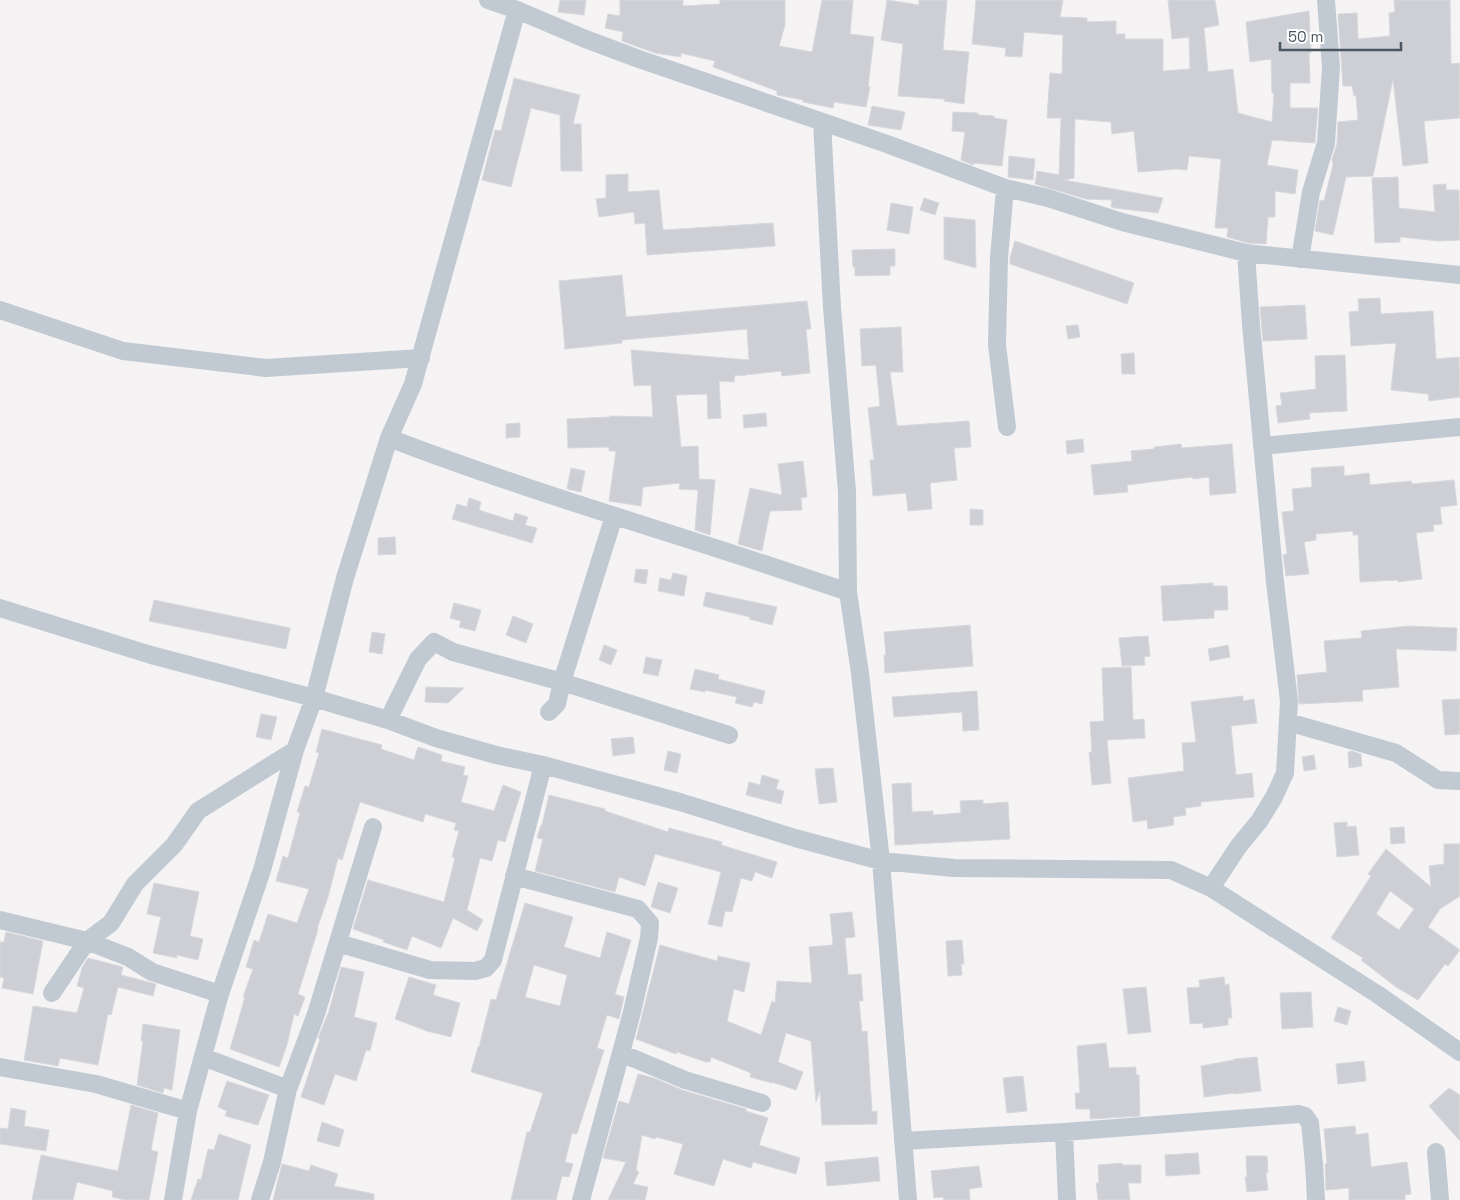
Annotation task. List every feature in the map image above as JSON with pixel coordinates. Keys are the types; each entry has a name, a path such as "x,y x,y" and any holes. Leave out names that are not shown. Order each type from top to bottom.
{"street":[{"path":"488,0 636,58 887,144 1005,188 1048,198 1122,222 1246,253 1460,275"},
{"path":"1300,259 1311,192 1326,143 1331,67 1326,0"},
{"path":"173,1200 188,1111 220,994 262,870 295,750 314,698 345,578 389,438 414,384 517,10"},
{"path":"822,122 832,307 847,492 848,592 860,673 881,861 908,1200"},
{"path":"1005,188 999,258 997,345 1007,427"},
{"path":"1211,888 1238,847 1260,820 1274,797 1285,773 1288,722 1289,701 1275,582 1246,253"},
{"path":"0,310 122,351 266,368 421,358"},
{"path":"1262,446 1460,427"},
{"path":"389,438 468,468 848,592"},
{"path":"549,712 556,704 614,516"},
{"path":"0,608 151,654 388,720 436,738 680,802 795,838 881,861 954,868 1171,870 1211,888 1377,994 1460,1052"},
{"path":"388,720 418,659 434,642 453,652 562,682 729,735"},
{"path":"1288,722 1396,753 1438,780 1460,781"},
{"path":"52,993 87,941 111,923 135,884 174,845 198,811 295,750"},
{"path":"338,943 430,970 475,971 486,968 493,960 543,765"},
{"path":"260,1200 272,1162 288,1089 316,1014 373,828"},
{"path":"514,876 638,910 650,923 649,938 621,1054 581,1200"},
{"path":"0,920 87,941 128,957 152,972 220,994"},
{"path":"621,1054 635,1058 685,1080 762,1103"},
{"path":"203,1057 288,1089"},
{"path":"0,1067 96,1084 188,1111"},
{"path":"902,1141 1064,1132 1299,1114 1305,1116 1310,1123 1316,1200"},
{"path":"1064,1132 1067,1200"},
{"path":"1436,1152 1440,1200"}],"building":[{"path":"560,0 586,0 584,15 558,12"},
{"path":"620,0 683,0 683,6 720,4 720,0 785,0 785,25 779,46 812,52 822,0 853,0 850,34 874,37 868,87 870,87 866,107 834,102 833,108 777,95 777,91 713,67 715,61 681,53 681,57 655,53 622,41 623,32 605,28 608,14 620,16"},
{"path":"887,0 919,5 919,0 947,0 943,50 969,52 964,104 944,101 945,99 898,96 903,44 881,40"},
{"path":"976,0 1063,0 1060,17 1087,18 1087,22 1116,21 1116,34 1125,34 1125,39 1163,39 1163,71 1190,69 1189,37 1172,39 1168,0 1215,0 1219,25 1204,28 1208,72 1233,69 1238,113 1272,122 1274,93 1272,93 1271,59 1250,62 1246,22 1309,11 1310,83 1290,83 1290,108 1318,108 1315,143 1272,140 1267,165 1298,170 1295,194 1275,191 1275,217 1268,217 1266,244 1248,243 1227,237 1228,228 1215,228 1221,159 1189,156 1187,170 1138,172 1134,131 1112,134 1111,122 1075,119 1074,178 1064,180 1163,198 1158,213 1115,208 1111,207 1112,200 1086,199 1035,184 1037,171 1059,175 1061,118 1047,118 1050,73 1062,74 1063,35 1024,32 1022,57 1005,56 1006,48 972,44"},
{"path":"1394,0 1450,0 1451,64 1460,63 1460,118 1424,121 1428,163 1403,166 1393,79 1373,176 1346,177 1333,235 1315,231 1320,200 1324,201 1333,165 1332,159 1337,144 1338,122 1358,120 1356,95 1354,96 1352,86 1343,86 1338,14 1357,13 1358,39 1390,36 1389,13 1395,12"},
{"path":"514,78 580,95 573,124 581,124 582,171 561,171 560,115 531,108 511,187 482,180 495,130 501,131"},
{"path":"872,106 905,112 901,130 868,125"},
{"path":"953,112 978,113 978,115 994,116 994,118 1007,120 1002,166 974,163 973,165 961,160 965,132 952,131"},
{"path":"1009,156 1035,159 1033,180 1008,177"},
{"path":"628,174 628,192 659,190 663,230 773,223 775,246 647,255 645,223 635,224 634,212 599,217 596,199 606,198 606,175"},
{"path":"1398,177 1399,208 1435,212 1433,185 1446,184 1446,190 1459,190 1460,240 1439,241 1400,237 1400,242 1375,243 1372,178"},
{"path":"924,198 939,203 935,215 920,210"},
{"path":"891,203 913,207 909,234 887,230"},
{"path":"944,217 975,220 976,268 944,259"},
{"path":"1015,241 1134,283 1127,304 1010,264"},
{"path":"895,249 895,266 890,266 890,275 855,276 852,250"},
{"path":"622,275 626,317 807,301 811,329 806,329 810,373 782,376 781,371 745,376 735,375 734,382 719,381 721,418 708,419 707,394 676,395 681,447 698,446 699,480 715,480 710,535 695,530 698,490 679,489 680,483 643,487 641,506 609,501 616,451 609,451 609,447 568,448 567,419 610,416 653,417 651,385 634,386 631,350 749,360 747,329 622,340 622,343 565,349 559,281"},
{"path":"1380,298 1381,314 1433,311 1436,359 1459,357 1460,397 1429,401 1428,394 1391,390 1396,343 1351,346 1349,312 1359,311 1358,299"},
{"path":"1305,305 1307,339 1263,341 1260,307"},
{"path":"1078,325 1080,337 1068,339 1066,326"},
{"path":"901,327 903,372 890,372 897,426 969,421 971,447 954,448 957,480 930,483 932,509 908,511 906,493 873,496 870,460 874,460 868,408 880,406 876,365 862,366 860,329"},
{"path":"1134,353 1135,374 1122,374 1121,354"},
{"path":"1345,355 1347,411 1309,413 1310,419 1278,423 1276,406 1282,405 1280,393 1316,389 1315,356"},
{"path":"766,413 767,426 744,428 743,415"},
{"path":"520,423 520,437 506,438 506,424"},
{"path":"1083,439 1084,452 1067,454 1066,441"},
{"path":"1181,444 1182,448 1232,444 1236,493 1210,495 1209,477 1193,479 1192,477 1127,485 1128,492 1094,495 1091,465 1132,461 1131,451"},
{"path":"803,461 807,497 801,498 802,510 770,511 762,551 738,544 750,488 782,495 778,464"},
{"path":"1344,466 1344,476 1369,473 1370,485 1411,481 1412,484 1454,480 1457,505 1440,507 1442,524 1433,525 1434,531 1416,533 1422,579 1398,582 1398,580 1360,582 1358,535 1353,535 1353,531 1316,534 1316,540 1304,542 1309,574 1286,576 1283,555 1287,554 1282,512 1294,511 1292,489 1312,487 1311,468"},
{"path":"571,468 585,471 581,492 567,489"},
{"path":"469,498 481,502 479,510 513,521 515,513 528,517 525,525 537,528 532,543 452,519 457,504 467,507"},
{"path":"970,509 983,510 983,525 970,525"},
{"path":"395,537 396,554 378,555 378,538"},
{"path":"636,569 648,570 646,584 634,582"},
{"path":"673,573 687,576 684,596 658,591 660,578 671,580"},
{"path":"1213,583 1213,586 1227,586 1228,610 1214,610 1214,618 1163,621 1161,586"},
{"path":"706,592 777,607 772,625 749,619 750,617 703,606"},
{"path":"154,600 290,628 286,649 149,621"},
{"path":"454,603 481,610 475,631 459,627 461,621 450,618"},
{"path":"513,616 533,624 526,643 506,635"},
{"path":"970,625 973,666 885,673 884,632"},
{"path":"1409,626 1457,628 1456,651 1396,649 1399,687 1362,690 1363,701 1299,704 1297,675 1327,672 1324,641 1362,638 1361,631"},
{"path":"372,632 385,634 382,654 369,652"},
{"path":"1148,636 1150,656 1144,657 1145,665 1122,666 1119,638"},
{"path":"604,645 617,650 611,665 599,660"},
{"path":"1228,645 1230,657 1210,661 1208,649"},
{"path":"646,657 662,660 658,676 643,673"},
{"path":"1131,667 1133,720 1144,719 1145,738 1107,740 1111,783 1092,785 1089,752 1092,752 1090,722 1104,721 1102,668"},
{"path":"695,669 719,675 718,679 765,691 762,704 754,702 752,707 735,703 737,697 705,690 705,692 690,689"},
{"path":"426,687 464,688 448,703 425,702"},
{"path":"977,691 979,730 963,731 962,712 894,717 892,697"},
{"path":"1243,696 1243,701 1254,699 1257,723 1231,726 1236,775 1252,773 1254,797 1201,802 1201,806 1185,808 1186,815 1173,817 1174,825 1148,829 1147,820 1133,822 1128,778 1184,771 1182,743 1196,742 1191,702"},
{"path":"1460,699 1460,734 1445,735 1442,700"},
{"path":"261,714 277,717 271,740 256,737"},
{"path":"322,729 382,745 381,749 414,760 418,747 442,755 441,761 465,767 463,775 468,776 461,802 494,811 503,785 521,792 505,842 498,840 492,861 480,858 467,910 483,920 477,931 453,918 441,948 412,936 407,950 353,929 368,880 444,902 455,858 452,857 459,831 454,830 456,823 425,814 423,822 360,802 342,860 338,858 298,994 305,997 298,1016 294,1014 287,1045 279,1067 230,1049 245,997 243,997 253,969 246,967 254,940 259,942 268,914 297,923 309,889 276,881 283,856 288,858 300,813 297,812 305,786 309,787 319,753 316,752"},
{"path":"633,737 635,753 613,756 611,739"},
{"path":"668,751 681,754 677,773 664,770"},
{"path":"1352,751 1361,754 1362,766 1349,768 1348,752"},
{"path":"1314,755 1316,769 1304,771 1302,757"},
{"path":"833,768 837,802 819,804 815,769"},
{"path":"762,775 779,780 776,789 784,791 781,804 746,795 749,782 760,785"},
{"path":"911,783 912,812 933,811 933,815 961,813 960,801 983,800 983,804 1008,802 1010,839 895,845 892,784"},
{"path":"549,795 605,809 605,811 668,832 669,828 722,842 721,845 777,862 772,878 755,872 752,881 741,878 732,912 725,911 722,927 708,924 721,872 655,854 645,886 619,877 615,892 535,871 543,839 537,838"},
{"path":"1347,822 1347,827 1356,826 1359,855 1337,857 1334,823"},
{"path":"1404,827 1405,843 1391,844 1390,828"},
{"path":"1444,844 1460,844 1460,896 1440,909 1428,927 1460,950 1448,966 1445,964 1418,1000 1396,987 1361,960 1363,958 1331,938 1371,876 1368,874 1386,849 1431,887 1429,866 1444,864","holes":["1390,891 1414,909 1399,930 1376,914"]},
{"path":"658,882 678,888 670,913 651,907"},
{"path":"154,883 199,892 190,936 203,939 198,960 177,955 177,958 153,953 161,917 147,914"},
{"path":"525,903 573,917 564,947 600,958 607,932 631,940 615,994 624,997 619,1019 607,1015 597,1048 604,1050 577,1134 572,1133 565,1162 573,1164 569,1177 562,1176 556,1200 511,1200 527,1132 530,1132 543,1093 471,1072 491,999 496,1000","holes":["534,965 567,975 560,1006 525,997"]},
{"path":"852,912 855,937 845,938 848,975 861,974 863,1001 859,1001 862,1032 867,1031 872,1112 877,1111 877,1124 822,1125 820,1091 816,1102 811,1041 786,1033 778,1062 803,1072 796,1090 750,1077 751,1073 711,1057 710,1062 706,1062 677,1052 676,1054 636,1039 660,945 717,961 718,956 750,963 744,992 734,989 727,1021 761,1035 772,1001 775,1003 777,981 812,983 809,947 833,945 830,914"},
{"path":"6,932 43,941 33,994 2,988 4,978 0,977 0,942 4,942"},
{"path":"962,940 964,964 961,964 962,975 948,976 946,941"},
{"path":"88,958 123,967 121,975 156,984 153,996 118,987 111,1015 108,1014 98,1065 60,1058 58,1066 24,1060 33,1006 77,1013 84,988 77,986 82,968"},
{"path":"341,967 364,972 354,1017 377,1023 370,1051 366,1050 356,1081 335,1074 324,1105 301,1097"},
{"path":"409,977 436,985 433,995 460,1003 451,1037 427,1031 395,1019"},
{"path":"1224,977 1225,985 1229,984 1232,1018 1228,1018 1228,1025 1203,1028 1203,1023 1190,1024 1187,988 1200,987 1199,980"},
{"path":"1146,987 1151,1032 1128,1034 1123,989"},
{"path":"1311,992 1313,1027 1282,1029 1280,993"},
{"path":"1338,1007 1351,1011 1347,1025 1334,1021"},
{"path":"143,1024 180,1030 172,1090 164,1088 163,1093 137,1085 143,1041 141,1041"},
{"path":"1106,1043 1109,1068 1136,1067 1136,1075 1139,1075 1140,1116 1090,1119 1090,1109 1076,1109 1075,1093 1080,1093 1077,1046"},
{"path":"1257,1057 1261,1091 1204,1097 1201,1066 1234,1059"},
{"path":"1364,1061 1366,1081 1338,1084 1336,1064"},
{"path":"638,1074 768,1118 759,1145 800,1158 796,1174 753,1162 751,1168 723,1159 714,1186 674,1174 683,1144 642,1135 636,1170 639,1172 633,1184 648,1187 645,1200 608,1200 626,1162 603,1158 619,1101 629,1104"},
{"path":"1023,1076 1027,1111 1007,1113 1003,1078"},
{"path":"227,1081 269,1095 258,1125 225,1116 227,1111 218,1107"},
{"path":"1449,1088 1460,1095 1460,1141 1429,1106"},
{"path":"131,1105 158,1113 151,1150 158,1152 149,1200 125,1200 112,1197 113,1191 77,1182 73,1200 32,1200 41,1155 118,1171"},
{"path":"11,1108 26,1111 24,1126 49,1130 46,1151 0,1144 0,1128 8,1129"},
{"path":"322,1122 344,1130 339,1147 317,1141"},
{"path":"1355,1126 1356,1135 1368,1133 1371,1167 1407,1162 1411,1194 1405,1195 1405,1200 1349,1200 1349,1188 1326,1190 1325,1164 1327,1163 1324,1129"},
{"path":"219,1134 251,1145 238,1200 191,1200 198,1179 201,1180 208,1149 214,1150"},
{"path":"1198,1153 1200,1174 1166,1176 1165,1155"},
{"path":"1246,1156 1267,1156 1268,1190 1247,1192 1245,1177 1247,1177"},
{"path":"878,1157 880,1181 827,1186 825,1162"},
{"path":"1122,1163 1122,1165 1141,1165 1141,1183 1128,1183 1130,1200 1098,1200 1096,1183 1099,1183 1098,1165"},
{"path":"282,1164 309,1171 311,1165 338,1174 334,1186 374,1194 374,1200 273,1200"},
{"path":"979,1166 982,1187 969,1189 970,1200 934,1198 931,1171"}]}
